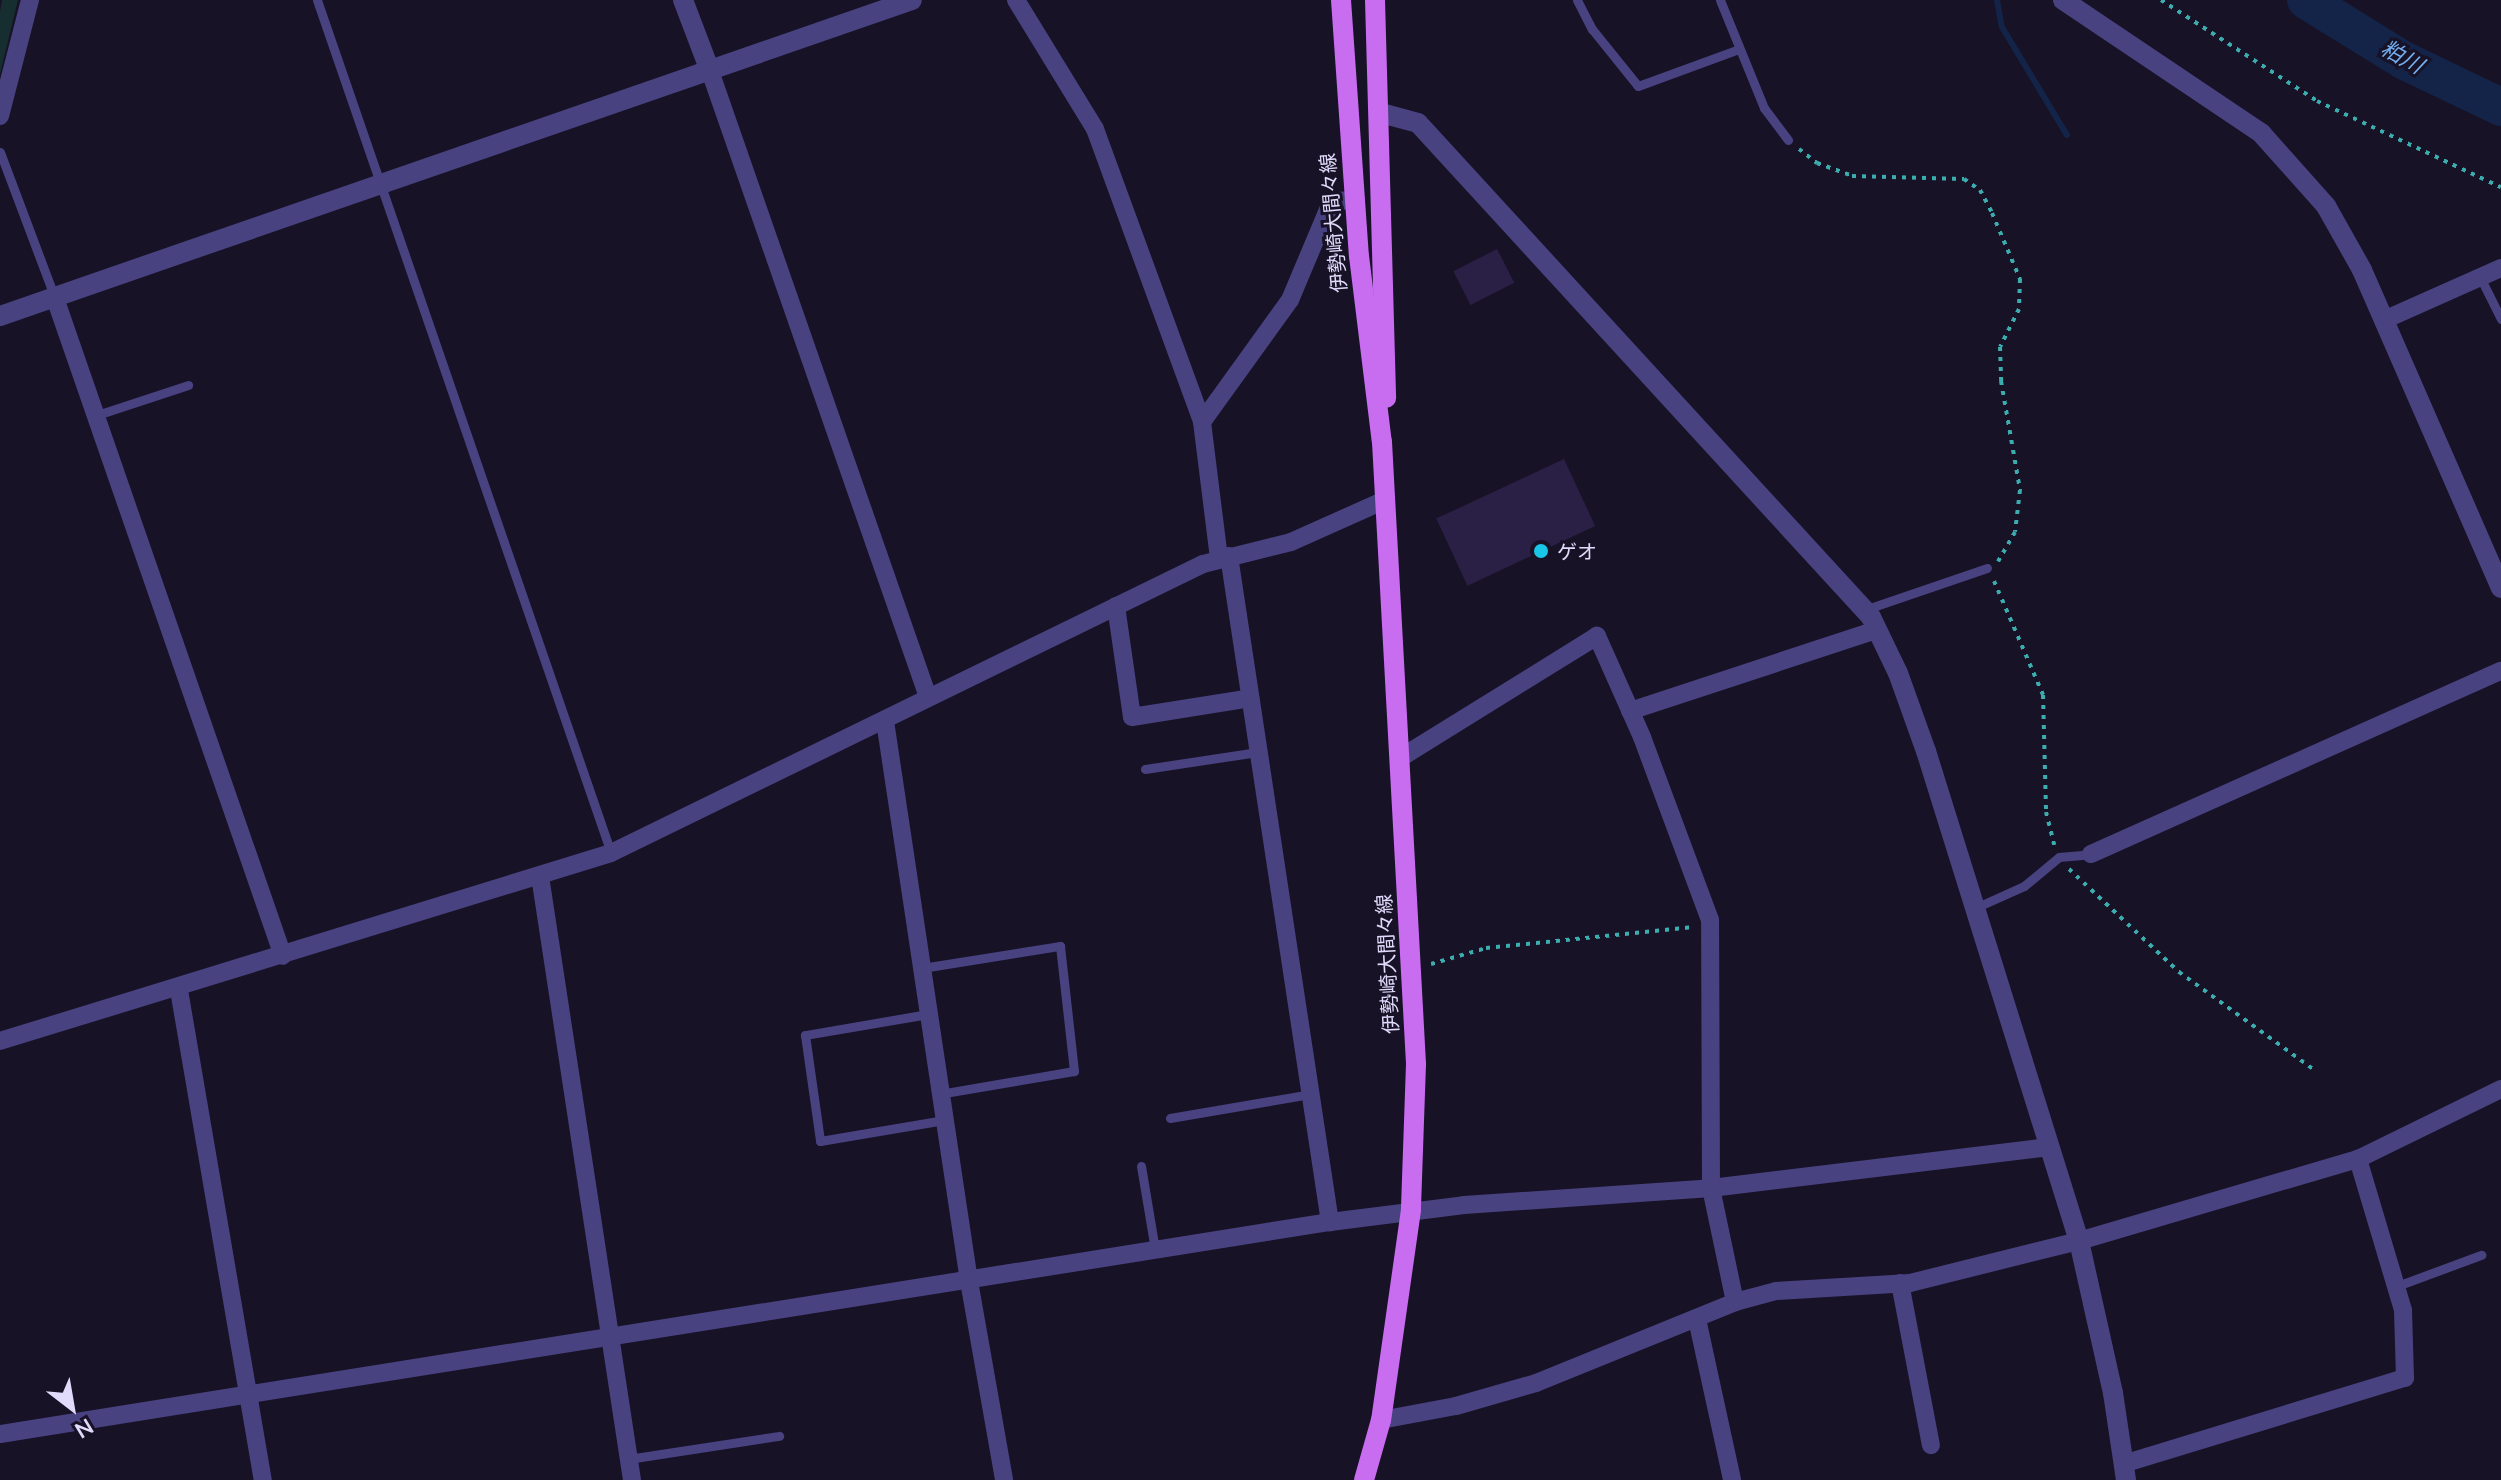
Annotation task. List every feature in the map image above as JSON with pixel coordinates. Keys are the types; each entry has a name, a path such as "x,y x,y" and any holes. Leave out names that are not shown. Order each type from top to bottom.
{"main road":[{"name":"伊勢崎大間々線","path":"1341,0 1354,200 1382,442 1416,1064 1411,1210 1381,1420 1364,1480"},
{"name":"伊勢崎大間々線","path":"1375,0 1381,113 1387,380 1382,442"}],"street":[{"path":"0,116 30,0"},
{"path":"683,0 928,697"},
{"path":"0,316 912,0"},
{"path":"1016,0 1095,129 1202,422 1250,698 1330,1222"},
{"path":"2063,0 2229,108 2288,159 2345,237 2501,588"},
{"path":"1381,113 1418,123 1864,610 1877,630 1926,751 2079,1241 2124,1472 2405,1378 2408,1369 2397,1286 2358,1159"},
{"path":"1202,422 1290,300 1329,207 1336,201 1354,200"},
{"path":"2384,320 2501,268"},
{"path":"55,298 283,956"},
{"path":"0,1041 179,990 611,853 1116,606 1224,557 1291,542 1385,500"},
{"path":"1116,606 1132,717 1250,698"},
{"path":"1630,711 1877,630"},
{"path":"1400,758 1597,636 1630,711 1710,925 1711,1188 1735,1302"},
{"path":"2091,854 2501,671"},
{"path":"885,721 969,1281 1004,1480"},
{"path":"540,876 632,1480"},
{"path":"179,990 263,1480"},
{"path":"1381,1420 1456,1406 1536,1383 1735,1302 1776,1291 1900,1283 2079,1241 2358,1159 2501,1089"},
{"path":"0,1434 1411,1210 1711,1188 2050,1147"},
{"path":"1900,1283 1931,1445"},
{"path":"1697,1319 1732,1480"}],"lane":[{"path":"317,0 611,853"},
{"path":"1577,0 1592,29 1638,86 1739,49"},
{"path":"1720,0 1764,108 1788,140"},
{"path":"0,152 55,298"},
{"path":"2480,277 2501,319"},
{"path":"97,415 188,385"},
{"path":"1864,610 1987,568"},
{"path":"1145,769 1258,752"},
{"path":"1975,908 2024,886 2059,857 2091,854"},
{"path":"922,968 1060,946 1074,1071 940,1094"},
{"path":"928,1014 805,1035 820,1141 944,1120"},
{"path":"1170,1118 1310,1094"},
{"path":"1141,1166 1155,1250"},
{"path":"2397,1286 2481,1255"},
{"path":"628,1459 779,1436"}],"path":[{"path":"2161,0 2317,101 2501,187"},
{"path":"1788,140 1817,163 1852,176 1964,179 1980,190 1992,213 2020,279 2019,309 2000,347 2001,381 2020,490 2015,532 2003,559 1987,568"},
{"path":"1412,969 1486,948 1710,925"}],"green space":[{"path":"2,0 18,0 0,74 0,11"}],"building":[{"path":"1497,249 1514,283 1471,305 1453,271"},
{"path":"1564,459 1595,526 1467,586 1436,519"}],"waterway":[{"path":"1997,0 2002,27 2067,135"},
{"name":"粕川","path":"2306,0 2403,60 2501,107"}],"place":[{"name":"ゲオ","path":"1541,551"}]}
